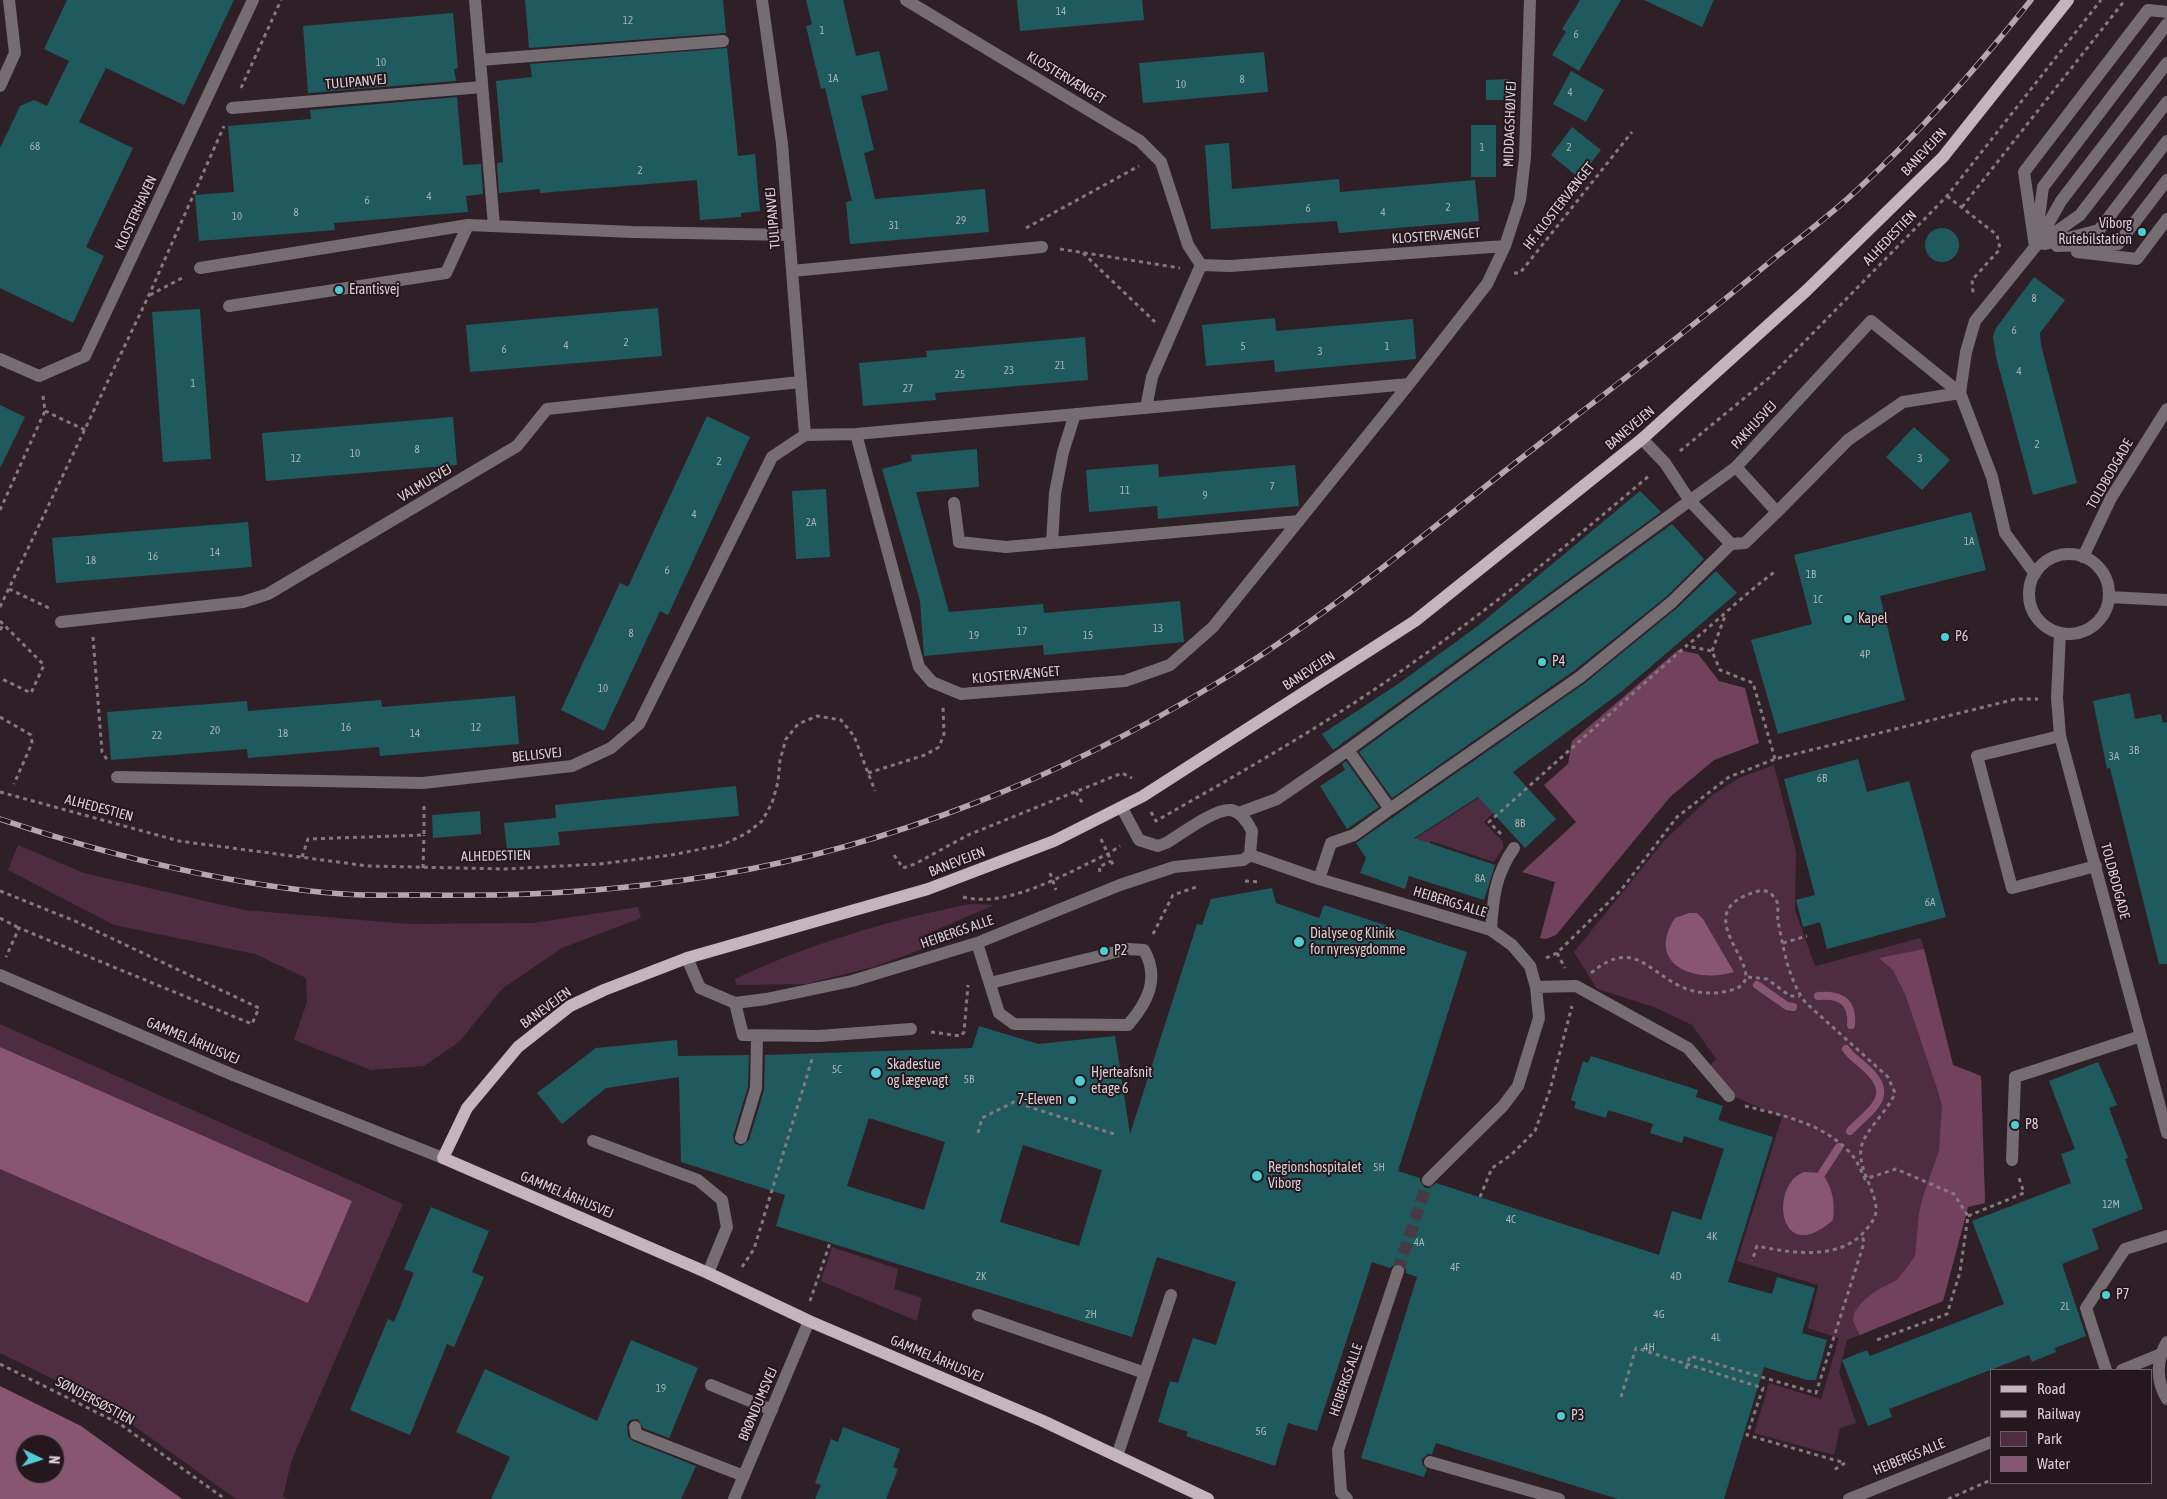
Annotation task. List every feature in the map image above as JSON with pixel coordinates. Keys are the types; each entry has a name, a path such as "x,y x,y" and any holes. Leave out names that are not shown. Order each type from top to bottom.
{"main road":[{"name":"BANEVEJEN","path":"443,1158 467,1108 518,1047 570,1006 604,990 687,958 928,889 1054,840 1122,808 1142,796 1415,621 1642,439 1806,291 1943,157 2068,0"},
{"name":"GAMMEL ÅRHUSVEJ","path":"443,1158 1043,1421 1208,1499"}],"street":[{"path":"0,86 15,53 9,0"},
{"name":"KLOSTERHAVEN","path":"39,376 85,356 253,0"},
{"path":"475,0 494,226"},
{"name":"TULIPANVEJ","path":"762,0 782,144 805,435"},
{"name":"KLOSTERVÆNGET","path":"856,434 919,667 932,682 961,694 1125,681 1170,665 1213,627 1469,310 1493,272 1505,246 1230,266 1201,265 1188,245 1161,162 1140,141 906,0"},
{"name":"MIDDAGSHØJVEJ","path":"1505,246 1520,200 1526,157 1530,0"},
{"path":"2035,247 2024,172 2148,10 2167,12"},
{"path":"2035,247 2043,187 2167,24"},
{"path":"480,60 723,41"},
{"path":"2035,247 2061,201 2167,63"},
{"name":"TULIPANVEJ","path":"232,108 482,87"},
{"path":"2035,247 2080,216 2167,102"},
{"path":"2035,247 2099,230 2167,141"},
{"path":"2035,247 2118,244 2167,180"},
{"path":"2035,247 2137,259 2167,219"},
{"path":"200,268 468,225 633,232 789,234"},
{"path":"229,306 446,273 468,225"},
{"path":"792,270 1042,246"},
{"name":"PAKHUSVEJ","path":"2035,247 1975,321 1966,352 1960,393 1992,477 2005,533 2035,574"},
{"path":"1146,408 1152,377 1201,265"},
{"name":"PAKHUSVEJ","path":"1777,512 1736,467 1871,320 1960,393"},
{"path":"0,359 39,376"},
{"name":"VALMUEVEJ","path":"62,622 243,602 268,594 517,446 547,409 800,382"},
{"path":"805,435 856,434 1409,384"},
{"path":"1319,879 1331,843 1354,835 1580,677 1672,602 1731,544 1744,543 1848,440 1903,402 1960,393"},
{"name":"TOLDBODGADE","path":"2083,556 2111,498 2167,410"},
{"path":"1052,544 1055,493 1063,452 1075,414"},
{"name":"BELLISVEJ","path":"118,777 423,783 572,766 611,748 640,724 772,457 805,435"},
{"path":"1642,439 1664,463 1690,501 1731,544"},
{"path":"1239,813 1277,799 1348,750 1736,467"},
{"path":"954,503 959,542 1006,547 1299,521"},
{"path":"2069,554 2083,556 2097,565 2107,580 2109,597 2105,614 2093,627 2078,634 2060,634 2047,627 2036,617 2030,603 2030,588 2035,574 2044,563 2056,557 2069,554"},
{"path":"2109,597 2167,600"},
{"name":"TOLDBODGADE","path":"2060,634 2057,698 2060,736 2167,1133"},
{"path":"2060,736 1978,756 2012,888 2096,866"},
{"path":"1348,750 1390,809"},
{"path":"1122,808 1137,836 1147,844 1158,846 1219,811 1231,810 1239,813 1252,831 1250,855"},
{"path":"1491,930 1494,896 1501,866 1514,848"},
{"name":"HEIBERGS ALLE","path":"734,1003 766,999 852,981 977,942 1120,885 1174,867 1243,860 1250,855 1319,879 1491,930 1512,945 1530,966 1536,987 1539,1018 1518,1086 1503,1106 1428,1180"},
{"path":"977,942 999,1013 1014,1024 1128,1025 1140,1012 1152,983 1152,963 1144,950 1128,949 990,983"},
{"path":"687,958 700,988 734,1003 743,1035 757,1037 819,1036 911,1029"},
{"name":"GAMMEL ÅRHUSVEJ","path":"0,975 234,1075 443,1158"},
{"path":"1536,987 1576,986 1688,1048 1729,1096"},
{"path":"2012,1160 2015,1077 2141,1036"},
{"path":"741,1138 756,1088 757,1037"},
{"path":"592,1141 698,1180 722,1200 727,1227 708,1273"},
{"path":"2106,1369 2086,1308 2125,1249 2167,1236"},
{"name":"HEIBERGS ALLE","path":"1347,1499 1341,1492 1338,1450 1398,1271"},
{"path":"1117,1456 1171,1295"},
{"path":"978,1315 1144,1373"},
{"name":"BRØNDUMSVEJ","path":"734,1499 772,1410 807,1319"},
{"path":"2167,1342 2161,1354 2155,1385 2167,1399"},
{"path":"2124,1369 2161,1354"},
{"path":"710,1385 772,1410"},
{"path":"635,1427 636,1434 744,1476"},
{"name":"HEIBERGS ALLE","path":"1850,1499 1987,1441"},
{"path":"1430,1462 1559,1499"}],"path":[{"path":"0,607 149,295 281,0"},
{"name":"ALHEDESTIEN","path":"1664,463 1770,377 1947,196 2102,0"},
{"path":"1962,207 2125,0"},
{"name":"HF. KLOSTERVÆNGET","path":"1493,272 1520,273 1632,132"},
{"path":"1023,229 1129,173 1154,155"},
{"path":"1947,196 1997,235 2000,241 2000,248 1972,280 1975,321"},
{"path":"1042,246 1180,268 1201,265"},
{"path":"1083,253 1170,336"},
{"path":"149,295 200,268"},
{"path":"0,510 46,411 39,376"},
{"path":"46,411 86,430"},
{"path":"1514,848 1489,822 1538,776 1686,646 1725,615 1747,591 1776,571"},
{"path":"9,589 57,611 62,622"},
{"path":"0,599 5,598"},
{"path":"1725,615 1712,651 1720,670 1754,683 1775,759"},
{"path":"92,619 102,752 118,777"},
{"path":"0,621 44,665 31,693 0,678"},
{"path":"0,630 3,625"},
{"path":"1686,646 1712,651"},
{"path":"868,773 925,754 939,747 944,734 943,687"},
{"path":"1530,966 1557,953 1621,890 1677,817 1729,777 1775,759 2016,699 2057,698"},
{"name":"ALHEDESTIEN","path":"0,792 179,841 368,866 505,869 599,864 671,855 722,844 747,833 762,821 772,803 786,739 798,724 816,716 841,720 854,736 874,792"},
{"path":"0,717 31,735 32,743 14,784"},
{"path":"423,783 423,868"},
{"path":"928,889 971,899 1014,896 1108,854 1137,836 1156,821"},
{"path":"302,857 308,839 424,835"},
{"path":"1050,873 1056,890"},
{"path":"1144,950 1174,895 1203,885"},
{"path":"1480,1197 1492,1168 1510,1155 1535,1131 1550,1090 1576,986 1605,962 1620,957 1637,958 1671,983 1687,990 1707,994 1741,987 1748,977 1747,970 1726,928 1726,917 1730,908 1740,897 1764,890 1771,893 1777,902 1783,943 1797,992 1888,1077 1895,1093 1889,1107 1870,1128 1861,1148 1865,1179"},
{"path":"0,891 75,921 259,1008 252,1024 19,928 0,918"},
{"path":"4,962 19,928"},
{"path":"1783,943 1808,936"},
{"path":"1557,953 1576,986"},
{"path":"911,1029 961,1036 964,1032 968,982 984,965"},
{"path":"1748,977 1767,979 1790,996 1800,996"},
{"path":"754,1249 819,1036"},
{"path":"1729,1096 1744,1106 1804,1122 1838,1141 1853,1156 1874,1198 1876,1210 1873,1222 1862,1234 1841,1247 1811,1253 1790,1253 1757,1246 1752,1261"},
{"path":"978,1133 982,1118 1014,1102 1117,1135"},
{"path":"1968,1216 2024,1193 2012,1160"},
{"path":"1865,1179 1896,1168 1954,1194 1968,1216 1960,1272 1947,1314 1874,1341"},
{"path":"1686,1369 1690,1356 1816,1393 1864,1243 1862,1234"},
{"path":"807,1319 830,1243"},
{"path":"1621,1397 1636,1348 1762,1388 1747,1435 1845,1463 1832,1471"},
{"name":"SØNDERSØSTIEN","path":"0,1364 120,1424 225,1499"},
{"path":"1948,1499 1990,1480"}],"green space":[{"path":"1774,765 1796,852 1795,910 1815,966 1921,938 1953,1065 1981,1076 1985,1203 1968,1207 1943,1301 1847,1340 1839,1372 1856,1423 1840,1428 1834,1455 1754,1433 1769,1383 1821,1399 1839,1338 1808,1328 1818,1285 1737,1261 1782,1117 1733,1096 1708,1068 1716,1059 1692,1025 1654,1007 1597,989 1574,952 1664,841 1711,796 1739,778"},
{"path":"1513,776 1521,785 1484,822 1503,842 1503,848 1494,862 1431,841 1416,866 1361,851 1384,835 1394,852"},
{"path":"18,845 84,873 244,910 408,924 533,923 638,907 641,918 562,948 502,989 459,1042 424,1066 371,1070 294,1040 307,1002 306,978 255,954 114,925 8,870"},
{"path":"970,904 994,905 924,935 926,948 873,967 806,984 736,985 735,979 821,944 850,934"},
{"path":"0,1024 403,1204 292,1459 283,1496 287,1499 236,1499 102,1403 0,1353"},
{"path":"832,1247 898,1269 894,1289 922,1298 917,1321 821,1281"}],"shaded area":[{"path":"1678,650 1698,654 1719,681 1745,688 1759,743 1714,760 1670,797 1556,935 1546,939 1540,938 1555,882 1522,872 1576,822 1544,785 1568,764 1572,741"},
{"path":"1924,949 1953,1065 1981,1076 1985,1203 1968,1207 1943,1301 1860,1335 1853,1321 1854,1313 1862,1302 1877,1290 1897,1280 1915,1257 1919,1213 1939,1151 1942,1106 1938,1091 1905,994 1893,970 1879,958"}],"water":[{"path":"1689,913 1697,913 1703,919 1734,972 1704,975 1690,972 1678,967 1670,958 1666,948 1667,934 1675,918"},
{"path":"0,1047 352,1201 308,1303 0,1169"},
{"path":"1804,1172 1822,1173 1831,1190 1834,1213 1833,1220 1815,1232 1800,1235 1790,1230 1785,1219 1783,1205 1786,1191 1793,1180"},
{"path":"0,1386 81,1426 182,1499 0,1499"}],"building":[{"path":"67,0 234,0 184,105 106,68 79,122 133,148 86,247 104,256 73,323 0,288 0,148 20,106 34,100 47,106 69,61 44,49"},
{"path":"525,0 723,0 726,33 529,48"},
{"path":"806,0 843,0 856,56 879,51 888,90 861,96 874,150 864,153 875,199 985,189 989,232 850,244 846,202 852,201 825,88 821,89 806,26 812,24"},
{"path":"1017,0 1142,0 1144,20 1020,31"},
{"path":"1580,0 1621,0 1579,71 1552,55 1566,32 1562,29"},
{"path":"1644,0 1714,0 1702,27"},
{"path":"453,13 458,68 454,69 456,81 308,93 303,26"},
{"path":"727,48 738,156 755,154 760,211 741,213 741,217 700,220 697,180 540,193 540,189 499,193 497,163 503,162 496,81 532,77 530,64"},
{"path":"1264,52 1268,92 1143,103 1139,63"},
{"path":"1571,71 1604,90 1586,122 1553,104"},
{"path":"1509,79 1509,100 1486,100 1486,80"},
{"path":"457,97 463,165 481,164 483,194 466,196 468,212 334,223 335,230 199,241 195,195 234,192 228,126 311,119 310,110"},
{"path":"1471,125 1496,125 1496,177 1471,177"},
{"path":"1572,127 1601,150 1579,178 1551,155"},
{"path":"1229,143 1232,189 1339,179 1340,192 1475,180 1479,221 1339,233 1337,221 1211,229 1205,145"},
{"path":"1942,228 1949,229 1954,233 1958,238 1958,252 1954,257 1949,261 1942,262 1935,261 1930,257 1926,252 1925,245 1926,238 1930,233 1935,229"},
{"path":"2034,277 2065,300 2040,333 2041,345 2077,483 2033,495 1996,357 1993,336 1996,328"},
{"path":"658,308 662,356 470,372 466,325"},
{"path":"200,309 211,459 163,462 152,312"},
{"path":"1275,318 1276,331 1413,319 1416,359 1275,372 1274,360 1206,366 1202,325"},
{"path":"1085,337 1088,380 935,393 936,400 863,406 859,363 927,357 926,351"},
{"path":"0,405 25,417 0,468"},
{"path":"707,416 750,437 668,615 660,611 604,731 561,710 620,583 628,587"},
{"path":"453,417 457,465 266,481 262,433"},
{"path":"1914,427 1950,460 1922,490 1886,457"},
{"path":"977,449 979,487 916,492 949,612 1043,604 1044,613 1180,601 1184,642 1044,655 1043,645 924,656 920,601 882,469 912,461 911,455"},
{"path":"1158,464 1159,477 1295,465 1299,506 1158,519 1157,506 1089,512 1086,470"},
{"path":"826,489 830,557 796,559 792,491"},
{"path":"1640,491 1661,512 1333,750 1322,734 1401,682 1479,625"},
{"name":"Kapel","path":"1971,512 1986,570 1880,596 1905,700 1778,734 1751,640 1812,624 1794,555"},
{"path":"248,522 252,567 56,583 52,538"},
{"path":"1672,524 1704,559 1667,596 1575,670 1392,798 1359,752"},
{"path":"1716,571 1737,593 1621,692 1513,772 1556,819 1525,848 1478,797 1414,838 1495,865 1484,900 1409,876 1405,889 1360,873 1366,858 1356,843 1585,683 1677,608"},
{"path":"2130,693 2135,719 2161,714 2163,723 2167,722 2167,964 2159,964 2110,768 2107,769 2093,701"},
{"path":"515,696 519,744 380,756 379,747 248,758 247,749 111,760 107,712 247,701 248,711 381,700 382,707"},
{"path":"1858,759 1867,792 1909,781 1946,917 1827,949 1820,922 1803,927 1796,900 1815,895 1784,779"},
{"path":"1346,761 1379,807 1347,829 1320,786 1345,770 1342,764"},
{"path":"736,786 739,816 558,832 560,845 507,850 504,823 556,818 555,805"},
{"path":"480,811 481,834 433,838 432,815"},
{"name":"Regionshospitalet Viborg","path":"1272,888 1276,903 1319,918 1324,905 1467,952 1398,1171 1420,1178 1420,1182 1425,1188 1430,1188 1436,1183 1659,1255 1672,1211 1701,1220 1724,1149 1684,1136 1682,1143 1650,1133 1653,1124 1608,1110 1606,1118 1574,1108 1576,1102 1571,1100 1583,1061 1588,1063 1591,1056 1698,1090 1696,1097 1723,1106 1718,1120 1773,1137 1728,1282 1772,1294 1777,1277 1815,1288 1802,1333 1827,1340 1816,1380 1807,1380 1764,1367 1724,1499 1618,1499 1436,1443 1432,1454 1428,1454 1422,1459 1422,1464 1427,1469 1424,1477 1361,1458 1417,1277 1406,1273 1406,1269 1401,1264 1396,1263 1390,1268 1372,1262 1317,1431 1288,1423 1275,1466 1186,1436 1188,1432 1158,1422 1170,1381 1178,1383 1193,1338 1216,1345 1236,1282 1157,1257 1132,1337 776,1226 785,1195 681,1162 679,1077 606,1088 562,1124 537,1093 596,1048 677,1040 678,1056 749,1055 748,1087 733,1136 735,1144 742,1146 749,1140 764,1090 765,1055 972,1048 979,1026 1038,1044 1115,1036 1130,1134 1197,924 1202,925 1211,899","holes":["869,1118 945,1142 924,1210 847,1186","1023,1145 1102,1170 1079,1246 1000,1222"]},
{"path":"2098,1062 2117,1105 2109,1108 2128,1158 2125,1159 2143,1209 2092,1229 2099,1249 2062,1264 2086,1336 2055,1348 2056,1352 2032,1362 2029,1355 1889,1409 1892,1417 1868,1426 1842,1360 1867,1350 1870,1356 2004,1304 1972,1221 2071,1183 2061,1154 2075,1149 2049,1081"},
{"path":"431,1207 489,1231 472,1272 484,1277 454,1347 447,1344 410,1435 350,1410 388,1319 394,1322 414,1273 404,1269"},
{"path":"631,1340 698,1368 669,1438 643,1428 638,1419 630,1420 627,1424 628,1436 633,1441 696,1466 681,1499 491,1499 510,1457 456,1432 485,1369 597,1421"},
{"path":"843,1427 900,1449 893,1467 898,1469 886,1499 815,1499 821,1485 815,1483 831,1439 838,1442"}],"waterway":[{"path":"1757,985 1787,1006 1793,1007"},
{"path":"1818,996 1833,996 1844,1001 1850,1010 1851,1025"},
{"path":"1846,1049 1875,1078 1880,1087 1878,1102 1850,1131"},
{"path":"1822,1173 1839,1147"}],"tunnel":[{"path":"1398,1271 1428,1180"}],"railway":[{"path":"0,819 126,857 256,884 353,895 498,895 608,889 717,875 783,862 848,846 976,803 1100,748 1159,716 1261,655 1347,594 1667,346 1838,208 1926,122 1990,50 2031,0"}],"place":[{"name":"Viborg Rutebilstation","path":"2142,232"},
{"name":"Erantisvej","path":"339,290"},
{"name":"Kapel","path":"1848,619"},
{"name":"P6","path":"1945,637"},
{"name":"P4","path":"1542,662"},
{"name":"Dialyse og Klinik for nyresygdomme","path":"1299,942"},
{"name":"P2","path":"1104,951"},
{"name":"Skadestue og lægevagt","path":"876,1073"},
{"name":"Hjerteafsnit etage 6","path":"1080,1081"},
{"name":"7-Eleven","path":"1072,1100"},
{"name":"P8","path":"2015,1125"},
{"name":"Regionshospitalet Viborg","path":"1257,1176"},
{"name":"P7","path":"2106,1295"},
{"name":"P3","path":"1561,1416"}]}
